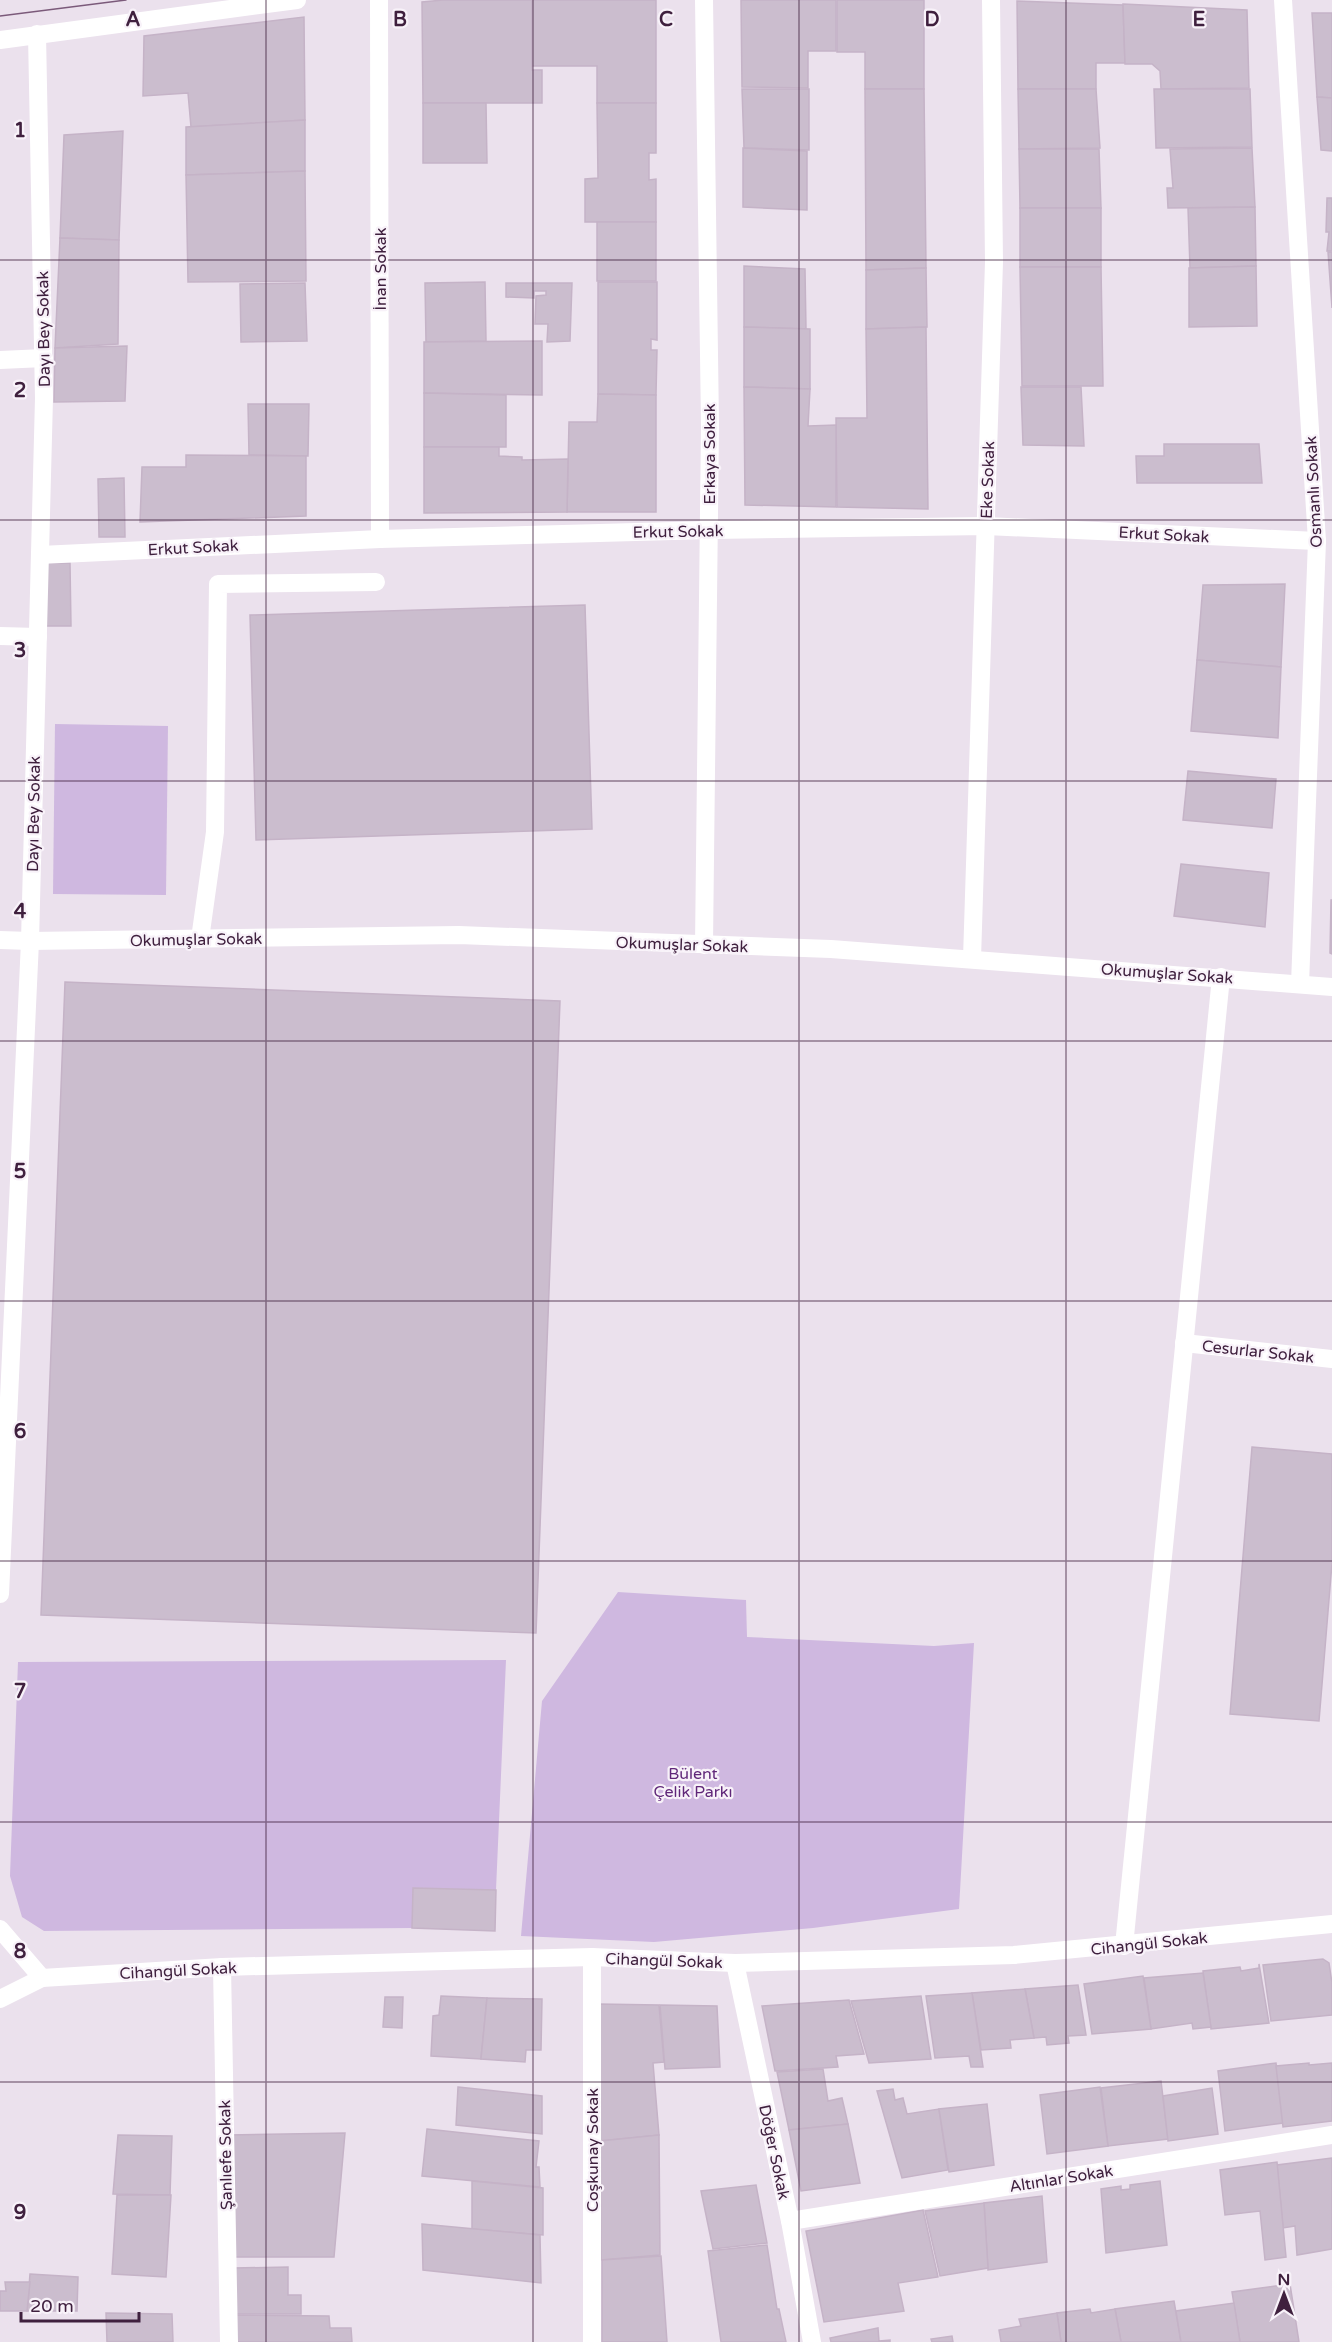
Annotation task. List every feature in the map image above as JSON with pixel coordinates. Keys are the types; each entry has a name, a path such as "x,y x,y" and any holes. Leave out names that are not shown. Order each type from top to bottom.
{"street":[{"path":"0,40 297,0"},
{"name":"İnan Sokak","path":"379,0 380,539"},
{"name":"Erkaya Sokak","path":"704,0 710,425 704,945"},
{"name":"Eke Sokak","path":"972,959 994,262 991,0"},
{"name":"Osmanlı Sokak","path":"1283,0 1317,541 1300,984"},
{"name":"Dayı Bey Sokak","path":"0,1594 9,1197 30,941 40,555 44,358 37,34"},
{"path":"0,360 44,358"},
{"name":"Erkut Sokak","path":"40,555 380,539 709,530 986,526 1317,541"},
{"path":"200,939 215,832 218,584 376,582"},
{"path":"0,636 38,637"},
{"name":"Okumuşlar Sokak","path":"0,940 459,935 831,949 1332,987"},
{"path":"1124,1946 1221,977"},
{"name":"Cesurlar Sokak","path":"1184,1343 1332,1359"},
{"name":"Cihangül Sokak","path":"0,1999 42,1978 222,1967 592,1957 735,1963 1014,1955 1332,1924"},
{"path":"0,1929 42,1978"},
{"name":"Coşkunay Sokak","path":"592,1957 592,2342"},
{"name":"Döğer Sokak","path":"735,1963 790,2221 812,2342"},
{"name":"Şanlıefe Sokak","path":"222,1967 229,2342"},
{"name":"Altınlar Sokak","path":"790,2221 1332,2135"}],"green space":[{"path":"55,724 168,726 166,895 53,894"},
{"name":"Bülent Çelik Parkı","path":"618,1592 746,1600 747,1637 934,1646 974,1643 959,1909 813,1928 654,1942 521,1936 542,1701"},
{"path":"506,1660 496,1890 414,1888 412,1928 44,1931 22,1917 10,1876 18,1662"}],"building":[{"path":"532,0 532,70 542,70 542,103 423,103 422,2"},
{"path":"532,0 656,0 656,103 597,103 597,66 532,66"},
{"path":"741,0 836,0 836,51 808,51 808,88 742,87"},
{"path":"837,0 924,0 924,89 865,89 865,52 837,52"},
{"path":"1017,1 1123,5 1125,63 1096,63 1096,89 1018,89"},
{"path":"1123,4 1247,10 1249,88 1161,89 1160,71 1152,64 1125,64"},
{"path":"1312,13 1332,13 1332,98 1317,97"},
{"path":"304,17 305,120 191,127 188,93 143,96 144,36"},
{"path":"742,89 809,89 809,150 744,148"},
{"path":"865,89 924,89 926,268 866,270"},
{"path":"1018,89 1096,89 1100,148 1019,149"},
{"path":"1154,89 1250,89 1252,147 1156,148"},
{"path":"1317,97 1332,98 1332,151 1321,150"},
{"path":"423,103 486,103 487,163 423,163"},
{"path":"597,103 656,103 656,153 649,153 649,180 656,179 656,222 585,222 585,179 598,178"},
{"path":"305,120 305,171 186,175 186,127"},
{"path":"123,131 119,240 60,238 64,135"},
{"path":"743,148 807,151 807,210 743,207"},
{"path":"1252,148 1255,207 1168,208 1167,188 1173,188 1170,149"},
{"path":"1019,149 1099,149 1101,208 1020,208"},
{"path":"305,171 306,281 188,282 186,175"},
{"path":"1327,198 1332,198 1332,251 1327,251 1329,232 1326,232"},
{"path":"1255,207 1256,266 1190,268 1188,208"},
{"path":"1020,208 1101,208 1101,267 1020,267"},
{"path":"597,222 656,222 656,281 597,281"},
{"path":"60,238 119,240 118,344 55,348"},
{"path":"1328,252 1332,252 1332,308"},
{"path":"744,266 805,269 806,329 744,327"},
{"path":"1256,266 1257,326 1189,327 1189,268"},
{"path":"1020,267 1101,267 1103,386 1022,386"},
{"path":"926,268 927,327 866,329 866,270"},
{"path":"485,282 486,341 426,342 425,283"},
{"path":"598,282 657,282 657,340 651,339 651,350 657,350 656,395 598,394"},
{"path":"305,283 307,341 241,342 240,284"},
{"path":"506,283 572,283 570,341 547,342 548,324 535,324 536,296 546,295 546,291 534,291 534,298 506,297"},
{"path":"744,327 810,329 810,389 744,387"},
{"path":"926,327 928,509 837,507 836,418 867,418 866,329"},
{"path":"542,341 542,395 424,393 424,342"},
{"path":"127,346 125,401 54,402 55,348"},
{"path":"744,387 810,389 808,426 836,425 836,507 745,505"},
{"path":"1021,387 1081,387 1084,446 1023,445"},
{"path":"424,393 506,395 506,447 424,447"},
{"path":"598,394 656,395 656,512 567,512 569,422 597,422"},
{"path":"248,404 309,404 308,456 249,455"},
{"path":"1164,444 1259,444 1262,483 1137,483 1136,456 1164,456"},
{"path":"424,447 499,447 499,456 522,457 522,460 568,459 567,512 424,513"},
{"path":"186,455 306,456 306,516 140,522 142,467 186,467"},
{"path":"124,478 125,537 99,537 98,479"},
{"path":"44,563 70,563 71,626 45,626"},
{"path":"1285,584 1281,667 1197,660 1203,585"},
{"path":"585,605 592,829 256,840 250,615"},
{"path":"1197,660 1281,667 1278,738 1191,731"},
{"path":"1188,771 1276,779 1272,828 1183,820"},
{"path":"1181,864 1269,873 1265,927 1174,916"},
{"path":"1332,900 1332,954 1330,953"},
{"path":"65,982 560,1001 536,1633 41,1615"},
{"path":"1252,1447 1332,1454 1332,1563 1319,1721 1230,1714"},
{"path":"413,1888 496,1890 495,1931 412,1928"},
{"path":"1323,1959 1329,1963 1332,1983 1332,2015 1271,2021 1263,1965"},
{"path":"1259,1964 1269,2023 1211,2029 1203,1971 1240,1967 1241,1971 1259,1968"},
{"path":"1203,1973 1211,2027 1193,2029 1192,2023 1151,2029 1144,1978"},
{"path":"1143,1976 1151,2029 1092,2034 1084,1984"},
{"path":"1078,1985 1086,2035 1068,2036 1069,2043 1047,2045 1046,2037 1034,2038 1025,1989"},
{"path":"1025,1989 1034,2038 1010,2040 1011,2048 981,2050 972,1993"},
{"path":"972,1993 983,2067 971,2067 969,2056 935,2058 926,1996"},
{"path":"441,1996 487,1998 481,2059 431,2056 433,2016 439,2015"},
{"path":"921,1996 931,2059 869,2063 851,2001"},
{"path":"385,1997 403,1997 402,2028 383,2027"},
{"path":"487,1998 542,1999 541,2050 526,2050 525,2062 481,2059"},
{"path":"849,2000 864,2054 836,2056 838,2067 775,2071 762,2006"},
{"path":"598,2004 659,2005 664,2062 653,2063 659,2135 600,2141"},
{"path":"660,2005 717,2006 720,2067 665,2069"},
{"path":"1276,2063 1283,2123 1225,2131 1218,2071"},
{"path":"1309,2063 1309,2065 1332,2063 1332,2121 1283,2127 1276,2066"},
{"path":"823,2069 828,2101 842,2098 848,2124 789,2130 777,2072"},
{"path":"1161,2081 1168,2139 1108,2146 1101,2088"},
{"path":"458,2087 542,2096 542,2134 456,2125"},
{"path":"1100,2087 1108,2146 1047,2154 1040,2095"},
{"path":"1212,2088 1218,2134 1168,2141 1163,2096"},
{"path":"893,2089 895,2100 903,2098 907,2114 939,2109 948,2170 902,2178 877,2091"},
{"path":"987,2104 994,2165 949,2172 939,2109"},
{"path":"848,2124 860,2183 801,2191 789,2130"},
{"path":"427,2129 539,2141 536,2167 539,2167 540,2187 422,2176"},
{"path":"345,2133 334,2257 231,2257 228,2135"},
{"path":"118,2135 172,2136 170,2195 113,2194"},
{"path":"659,2135 660,2255 601,2260 600,2141"},
{"path":"1332,2158 1332,2249 1297,2255 1295,2226 1283,2228 1277,2165"},
{"path":"1277,2162 1286,2257 1265,2260 1260,2211 1225,2215 1220,2170"},
{"path":"472,2181 543,2188 543,2235 472,2229"},
{"path":"1160,2181 1167,2245 1106,2253 1101,2189 1121,2186 1121,2190 1130,2189 1130,2185"},
{"path":"756,2185 767,2243 713,2249 701,2191"},
{"path":"117,2195 171,2195 166,2277 112,2274"},
{"path":"1042,2196 1047,2262 988,2270 984,2203"},
{"path":"984,2203 988,2268 940,2276 925,2211"},
{"path":"923,2210 938,2277 898,2283 904,2311 824,2322 806,2231"},
{"path":"422,2224 540,2235 541,2283 423,2270"},
{"path":"767,2245 777,2309 779,2309 786,2342 721,2342 708,2251"},
{"path":"661,2256 667,2342 602,2342 602,2260"},
{"path":"288,2267 288,2295 301,2295 301,2314 235,2314 234,2268"},
{"path":"30,2274 78,2277 77,2311 27,2311"},
{"path":"5,2282 30,2282 27,2311 0,2311 0,2291 6,2291"},
{"path":"1290,2284 1299,2342 1240,2342 1232,2292"},
{"path":"1174,2301 1181,2342 1121,2342 1115,2309"},
{"path":"1234,2303 1240,2342 1181,2342 1176,2311"},
{"path":"1090,2309 1091,2313 1115,2309 1121,2342 1061,2342 1057,2313"},
{"path":"106,2313 172,2314 173,2342 107,2342"},
{"path":"1057,2313 1061,2342 1001,2342 999,2330 1021,2326 1019,2319"},
{"path":"232,2315 329,2316 330,2328 351,2328 352,2342 232,2342"},
{"path":"878,2328 879,2341 890,2340 890,2342 831,2342 830,2338"},
{"path":"952,2336 953,2342 932,2342 931,2339"}],"tram line":[{"path":"0,16 126,0"}]}
